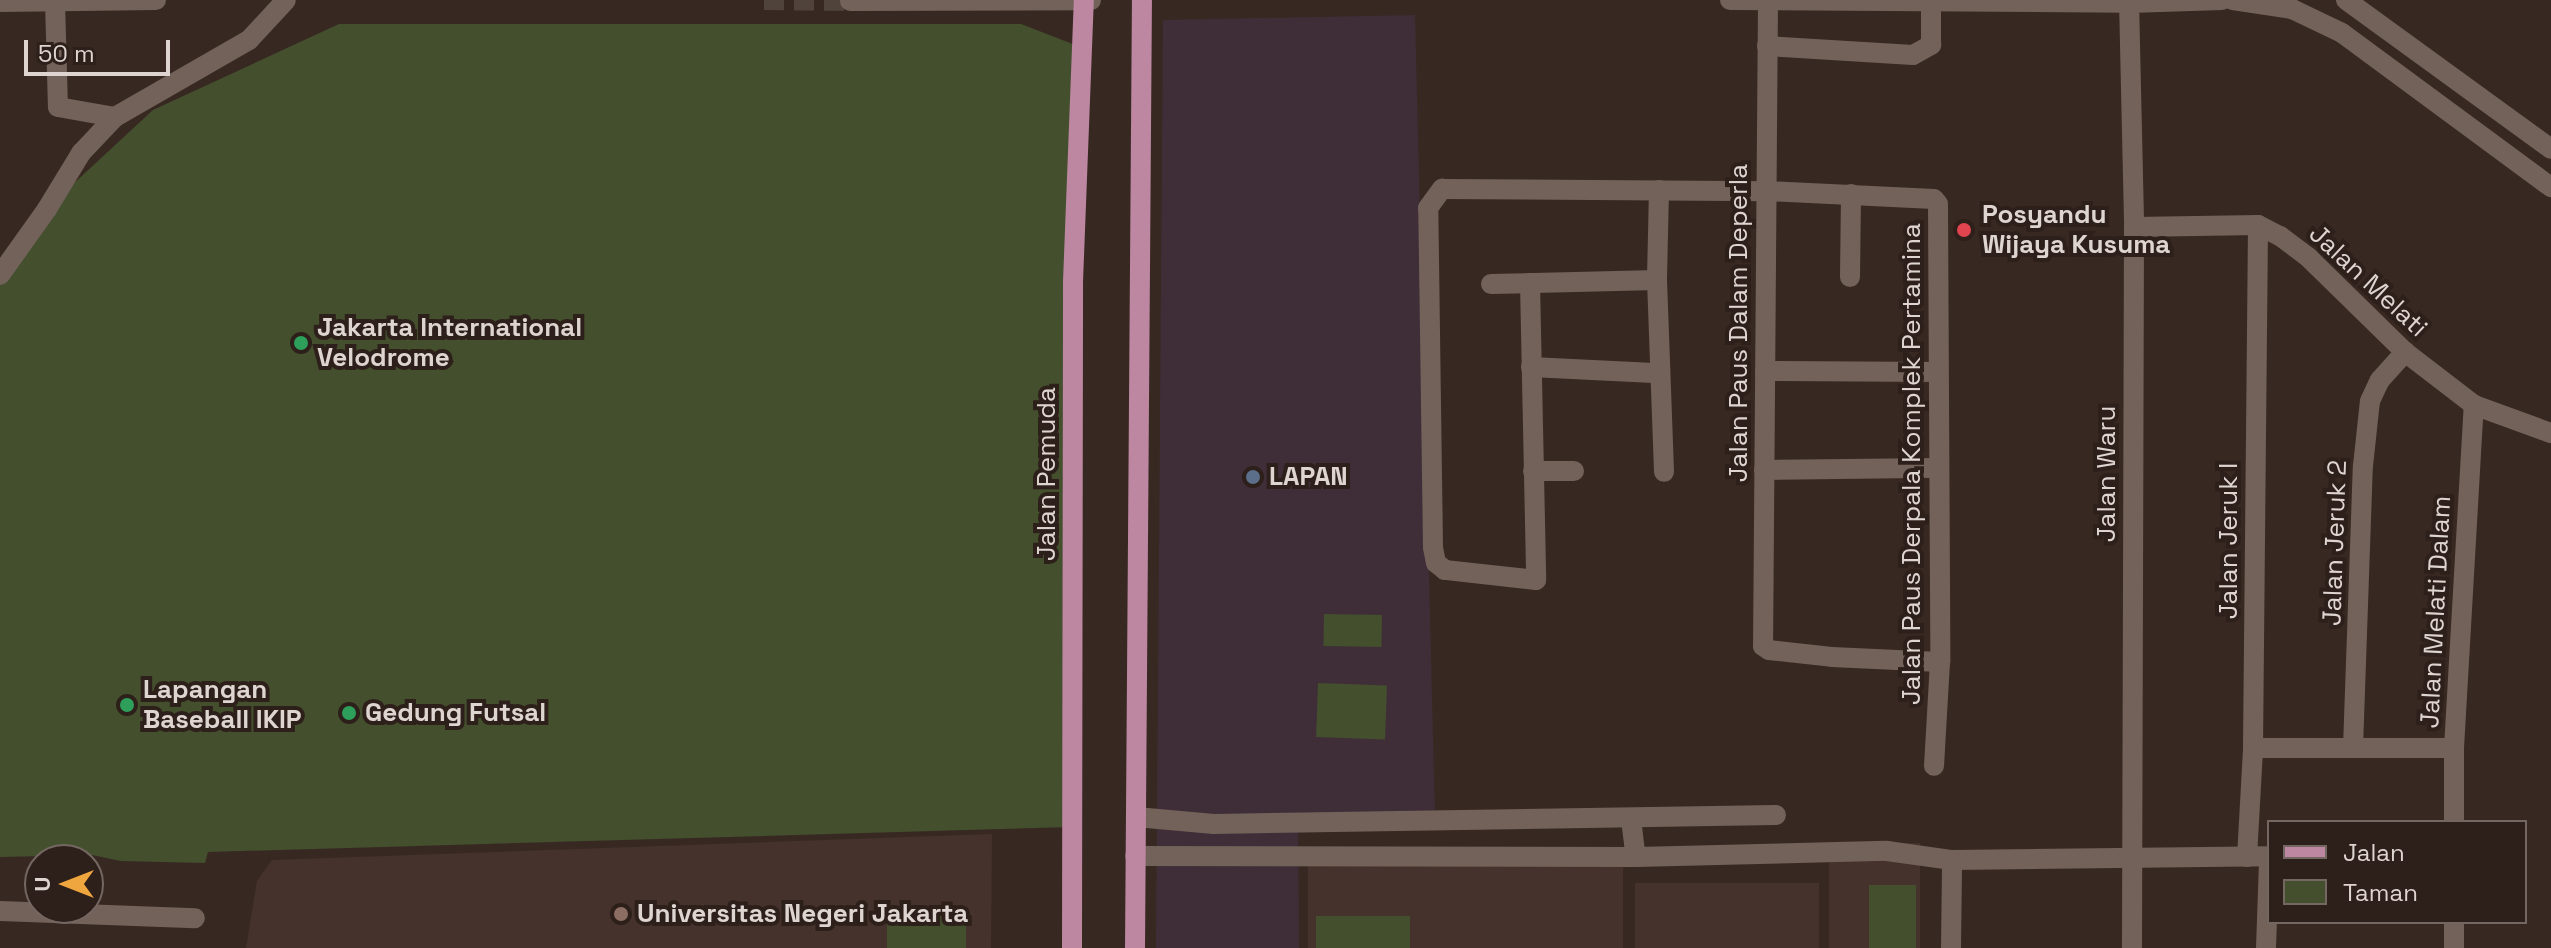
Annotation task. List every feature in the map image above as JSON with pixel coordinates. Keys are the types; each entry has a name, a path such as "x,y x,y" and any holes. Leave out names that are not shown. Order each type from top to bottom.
{"main road":[{"name":"Jalan Pemuda","path":"1072,948 1073,282 1084,0"},
{"path":"1135,948 1142,0"}],"street":[{"path":"0,2 156,0"},
{"path":"0,275 47,209 81,153 115,117 249,40 269,22 286,0"},
{"path":"850,1 1091,0"},
{"path":"1730,0 2222,0"},
{"path":"2233,0 2292,9 2342,33 2551,187"},
{"path":"2346,0 2551,149"},
{"path":"55,1 58,107 115,117"},
{"name":"Jalan Paus Dalam Deperla","path":"1768,1 1763,646 1769,650 1832,657 1940,662"},
{"path":"1767,46 1913,55 1931,45 1931,2"},
{"name":"Jalan Waru","path":"2129,2 2134,227 2132,948"},
{"name":"Jalan Paus Derpala Komplek Pertamina","path":"1530,283 1536,580 1445,570 1436,563 1433,547 1428,208 1442,189 1766,191 1934,199 1938,204 1940,662 1934,766"},
{"path":"1659,190 1657,280 1664,472"},
{"path":"1850,277 1851,194"},
{"path":"2134,227 2258,225"},
{"name":"Jalan Melati","path":"2258,225 2308,257 2405,352 2474,405 2551,433"},
{"name":"Jalan Jeruk I","path":"2247,857 2253,748 2258,225"},
{"path":"1491,284 1657,280"},
{"name":"Jalan Jeruk 2","path":"2353,748 2363,466 2370,401 2380,380 2405,352"},
{"path":"1531,367 1654,373 1660,370"},
{"path":"1765,371 1938,372"},
{"name":"Jalan Melati Dalam","path":"2454,820 2454,748 2474,405"},
{"path":"1764,470 1938,468"},
{"path":"1533,471 1574,471"},
{"path":"2253,748 2454,748"},
{"path":"1136,817 1198,824 1776,815"},
{"path":"1631,819 1636,857"},
{"path":"1198,824 1199,858"},
{"path":"1135,856 1636,857 1887,851 1952,860 2267,859"},
{"path":"1951,948 1952,860"},
{"path":"0,911 195,918"},
{"path":"2266,948 2267,918"},
{"path":"2454,924 2454,948"}],"shaded area":[{"path":"1415,15 1435,817 1298,817 1299,948 1156,948 1163,20"},
{"name":"Universitas Negeri Jakarta","path":"992,834 991,948 246,948 257,881 272,860"},
{"path":"1829,843 1920,843 1920,948 1829,948"},
{"path":"1308,858 1623,858 1623,948 1308,948"},
{"path":"1635,883 1819,883 1819,948 1635,948"}],"green space":[{"path":"339,24 1021,24 1083,48 1072,827 208,852 205,863 121,861 104,857 104,844 24,844 24,856 0,857 0,268 72,185 153,110"},
{"path":"1324,614 1382,615 1381,647 1323,646"},
{"path":"1318,683 1387,685 1385,739 1316,737"},
{"path":"1869,885 1916,885 1916,948 1869,948"},
{"path":"887,911 966,911 966,948 887,948"},
{"path":"1316,916 1410,916 1410,948 1316,948"}],"tunnel":[{"path":"764,0 850,1"}],"place":[{"name":"Posyandu Wijaya Kusuma","path":"1964,230"},
{"name":"Jakarta International Velodrome","path":"301,343"},
{"name":"LAPAN","path":"1253,477"},
{"name":"Lapangan Baseball IKIP","path":"127,705"},
{"name":"Gedung Futsal","path":"349,713"},
{"name":"Universitas Negeri Jakarta","path":"621,914"}]}
